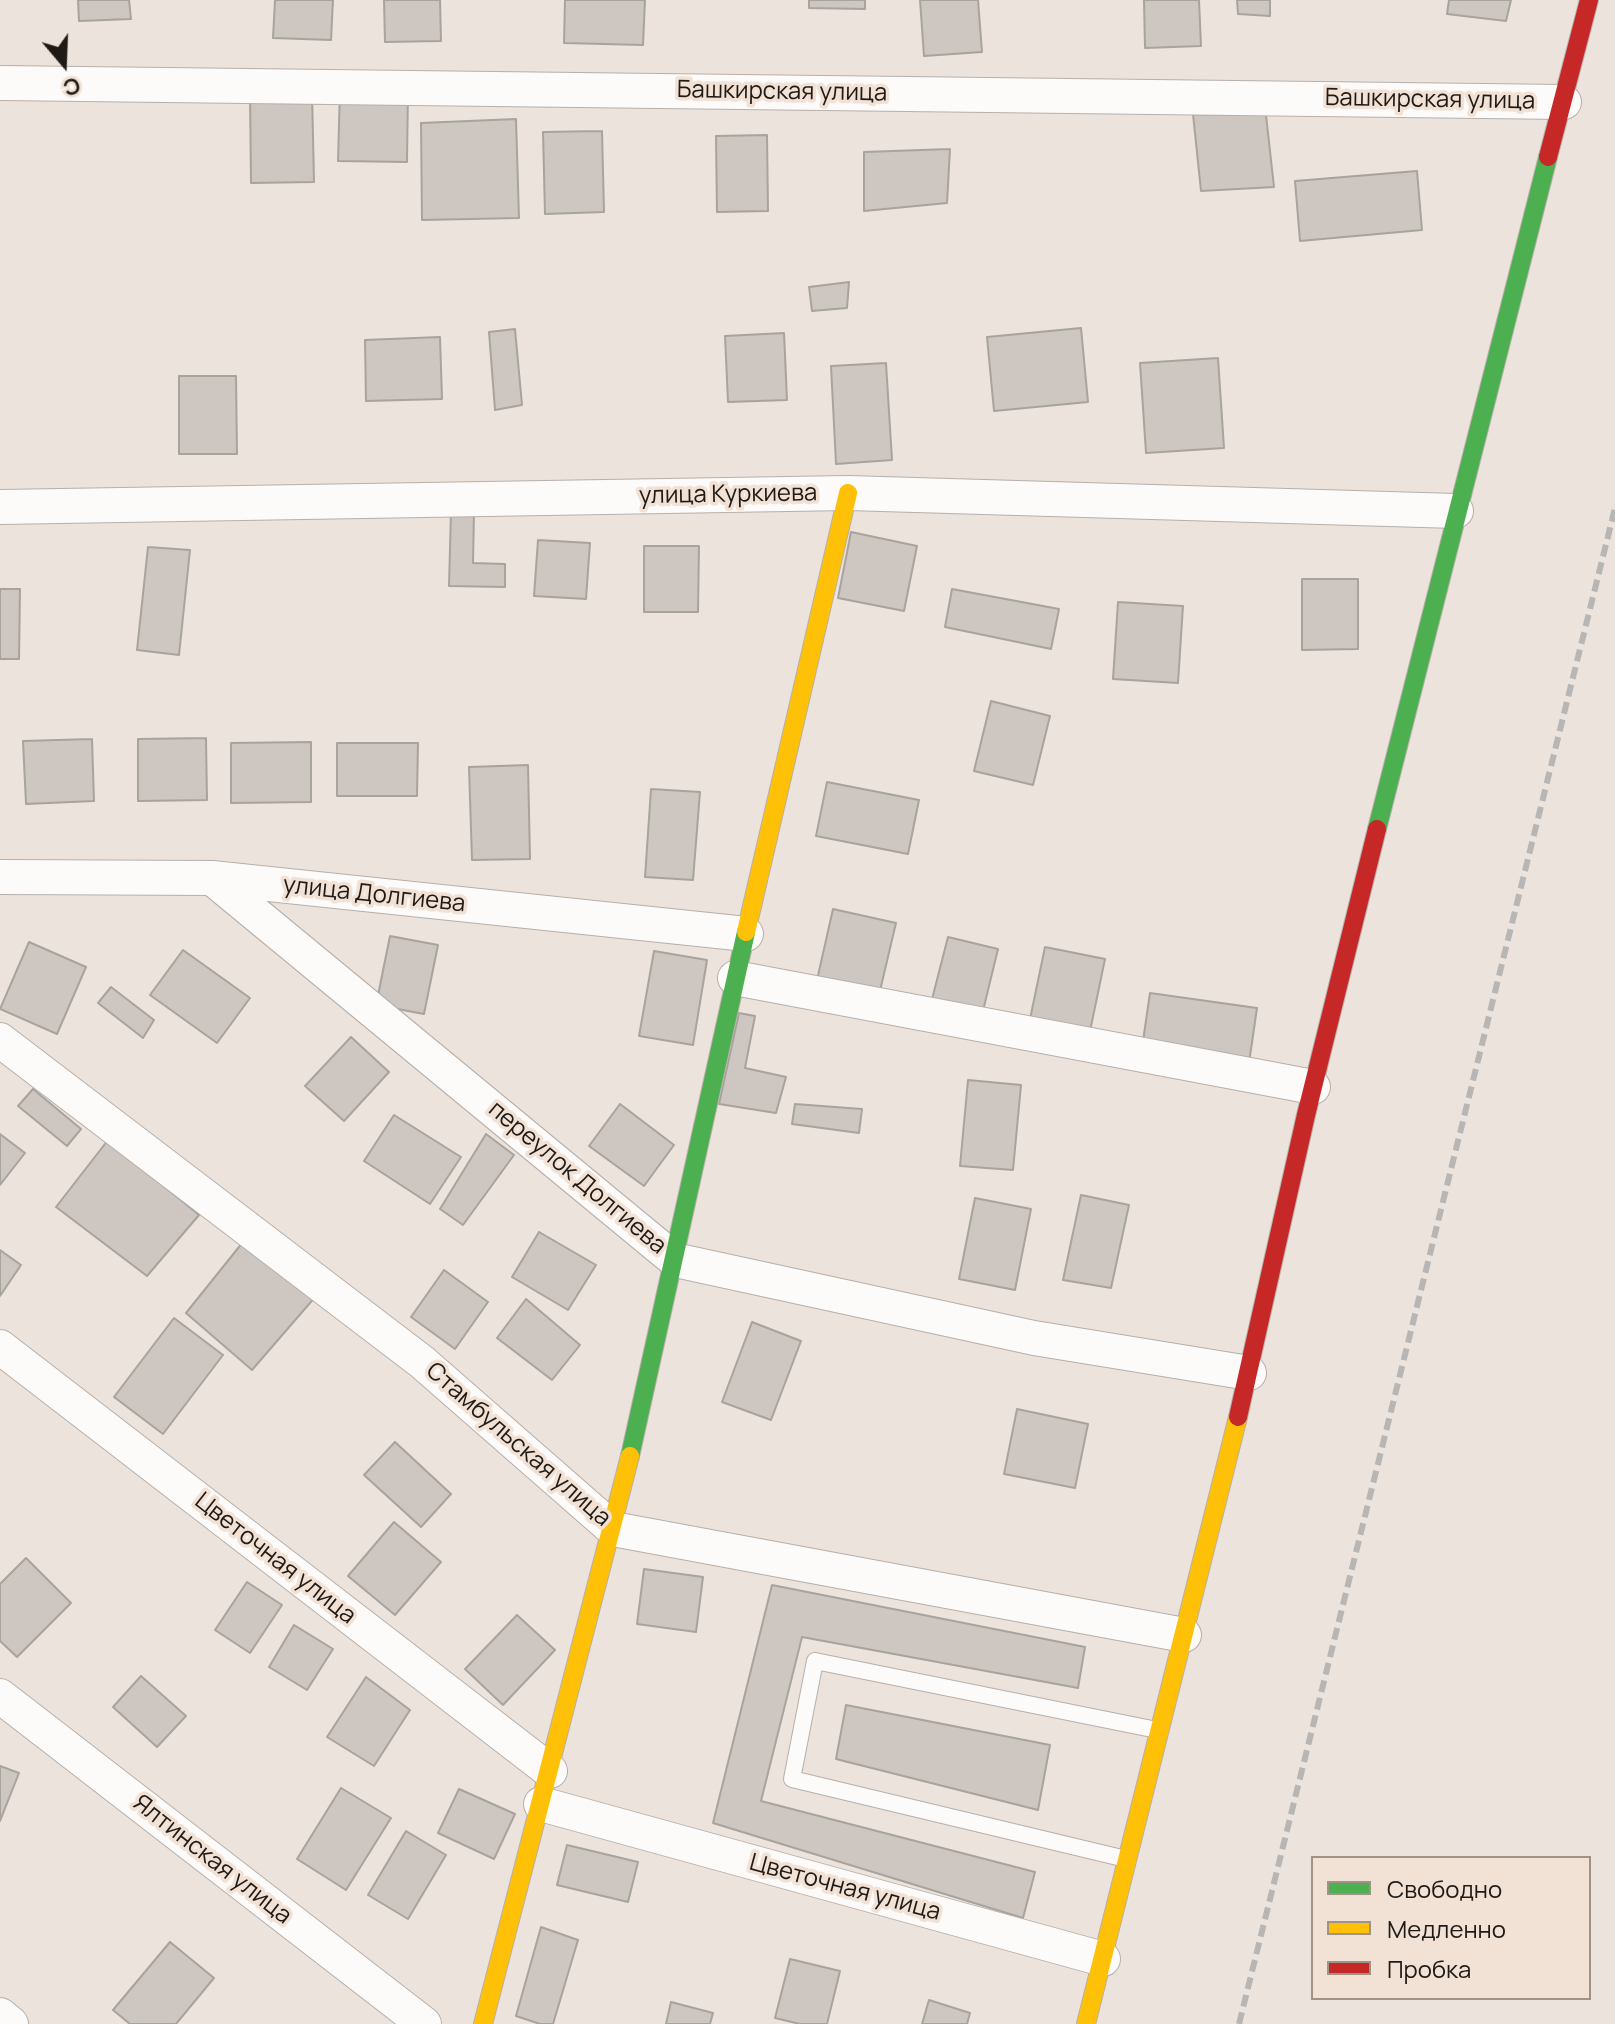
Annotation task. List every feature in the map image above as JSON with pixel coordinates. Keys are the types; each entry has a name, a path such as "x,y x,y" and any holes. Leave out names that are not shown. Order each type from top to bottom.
{"street":[{"path":"1086,2024 1249,1373 1313,1087 1456,511 1589,0"},
{"name":"Башкирская улица","path":"0,83 1564,102"},
{"path":"483,2024 613,1529 735,978 848,493"},
{"name":"улица Куркиева","path":"0,507 848,493 1456,511"},
{"name":"улица Долгиева","path":"0,877 212,878 746,934"},
{"name":"переулок Долгиева","path":"212,878 675,1260 1034,1338 1249,1373"},
{"path":"735,978 1313,1087"},
{"name":"Стамбульская улица","path":"0,1040 422,1362 613,1529 1184,1635"},
{"name":"Цветочная улица","path":"0,1347 550,1771"},
{"name":"Ялтинская улица","path":"0,1696 424,2024"},
{"name":"Цветочная улица","path":"541,1804 1103,1959"},
{"path":"0,2015 11,2024"}],"lane":[{"path":"1127,1859 792,1779 815,1661 1160,1731"}],"building":[{"path":"78,0 129,0 131,19 79,21"},
{"path":"275,0 333,0 331,40 273,38"},
{"path":"384,0 440,0 441,41 385,42"},
{"path":"565,0 645,0 643,45 564,43"},
{"path":"809,0 865,0 865,9 809,8"},
{"path":"920,0 978,0 982,52 924,56"},
{"path":"1144,0 1199,0 1201,46 1145,48"},
{"path":"1237,0 1270,0 1270,16 1238,14"},
{"path":"1449,0 1511,0 1506,21 1447,14"},
{"path":"340,88 408,89 407,162 338,161"},
{"path":"312,92 314,182 251,183 250,93"},
{"path":"1193,114 1266,115 1274,187 1201,191"},
{"path":"516,119 519,218 422,220 421,123"},
{"path":"602,131 604,212 545,214 543,132"},
{"path":"767,135 768,211 717,212 716,136"},
{"path":"950,149 947,203 864,211 864,152"},
{"path":"1417,171 1422,230 1300,241 1295,181"},
{"path":"849,282 847,308 812,311 809,287"},
{"path":"1081,328 1088,402 994,411 987,337"},
{"path":"515,329 522,405 495,410 489,332"},
{"path":"784,333 787,400 728,402 725,336"},
{"path":"440,337 442,399 366,401 365,340"},
{"path":"1218,358 1224,448 1146,453 1140,363"},
{"path":"886,363 892,460 836,464 831,366"},
{"path":"179,376 236,376 237,454 179,454"},
{"path":"451,511 474,511 473,563 505,564 505,587 449,586"},
{"path":"851,532 917,546 904,611 838,598"},
{"path":"538,540 590,543 586,599 534,596"},
{"path":"644,546 699,546 698,612 644,612"},
{"path":"148,547 190,550 179,655 137,650"},
{"path":"1302,579 1358,579 1358,649 1302,650"},
{"path":"0,589 20,589 19,659 0,659"},
{"path":"952,589 1059,609 1051,649 945,627"},
{"path":"1118,602 1183,606 1178,683 1113,679"},
{"path":"991,701 1050,716 1033,785 974,771"},
{"path":"206,738 207,800 138,801 138,739"},
{"path":"92,739 94,801 26,804 23,741"},
{"path":"311,742 311,802 231,803 231,743"},
{"path":"337,743 418,743 417,796 337,796"},
{"path":"528,765 530,859 472,860 469,767"},
{"path":"827,782 919,800 908,854 816,836"},
{"path":"651,789 700,792 693,880 645,877"},
{"path":"833,909 896,923 879,995 817,980"},
{"path":"390,936 438,945 424,1014 376,1005"},
{"path":"948,937 998,949 981,1019 930,1007"},
{"path":"29,942 86,967 57,1034 0,1009"},
{"path":"1045,947 1105,959 1089,1036 1029,1024"},
{"path":"183,950 250,998 217,1043 150,995"},
{"path":"654,951 707,960 693,1045 639,1036"},
{"path":"111,987 154,1020 143,1038 98,1003"},
{"path":"1150,993 1257,1008 1249,1063 1142,1048"},
{"path":"739,1013 755,1016 745,1068 786,1077 776,1113 719,1104"},
{"path":"351,1037 389,1072 344,1121 305,1086"},
{"path":"968,1080 1021,1085 1013,1170 960,1166"},
{"path":"33,1089 81,1129 67,1146 18,1106"},
{"path":"620,1104 674,1145 644,1186 589,1146"},
{"path":"795,1104 862,1109 859,1133 792,1124"},
{"path":"394,1115 461,1157 430,1204 364,1161"},
{"path":"0,1134 25,1153 0,1185"},
{"path":"486,1134 514,1155 463,1225 440,1209"},
{"path":"108,1140 199,1215 147,1276 56,1207"},
{"path":"1081,1195 1129,1205 1111,1288 1063,1280"},
{"path":"975,1198 1031,1209 1015,1290 959,1279"},
{"path":"539,1232 596,1265 568,1310 512,1277"},
{"path":"243,1242 316,1296 252,1370 186,1313"},
{"path":"0,1250 21,1265 0,1296"},
{"path":"444,1270 488,1302 455,1349 411,1317"},
{"path":"526,1299 580,1345 552,1380 497,1338"},
{"path":"174,1318 223,1355 163,1434 114,1397"},
{"path":"752,1322 801,1341 771,1420 722,1402"},
{"path":"1017,1409 1088,1424 1075,1488 1004,1474"},
{"path":"395,1442 451,1494 421,1527 364,1475"},
{"path":"394,1522 441,1562 395,1615 348,1576"},
{"path":"26,1558 71,1603 17,1657 0,1641 0,1584"},
{"path":"644,1569 703,1577 696,1632 637,1624"},
{"path":"247,1582 282,1605 250,1653 215,1630"},
{"path":"772,1585 1085,1647 1078,1688 802,1637 761,1801 1035,1872 1023,1918 713,1823"},
{"path":"517,1615 555,1650 503,1705 465,1669"},
{"path":"294,1625 333,1649 307,1690 269,1667"},
{"path":"141,1676 186,1716 157,1747 113,1707"},
{"path":"366,1677 410,1710 374,1766 327,1737"},
{"path":"846,1705 1050,1745 1038,1810 836,1759"},
{"path":"0,1766 19,1773 0,1821"},
{"path":"341,1788 391,1818 346,1890 297,1859"},
{"path":"459,1789 515,1814 494,1859 438,1833"},
{"path":"406,1831 446,1855 408,1919 368,1895"},
{"path":"567,1845 638,1862 628,1902 557,1885"},
{"path":"541,1927 578,1940 553,2024 540,2024 516,2016"},
{"path":"170,1942 214,1978 176,2024 130,2024 113,2010"},
{"path":"790,1959 840,1971 827,2024 800,2024 775,2018"},
{"path":"929,2000 970,2013 967,2024 922,2024"},
{"path":"671,2002 713,2013 710,2024 666,2024"}],"railway":[{"path":"1239,2024 1615,508"}],"traffic: fast":[{"path":"1377,829 1548,157"},
{"path":"630,1456 746,932"}],"traffic: slow":[{"path":"746,932 848,493"},
{"path":"1086,2024 1238,1417"},
{"path":"483,2024 630,1456"}],"traffic: jam":[{"path":"1548,157 1589,0"},
{"path":"1238,1417 1306,1115 1377,829"}]}
